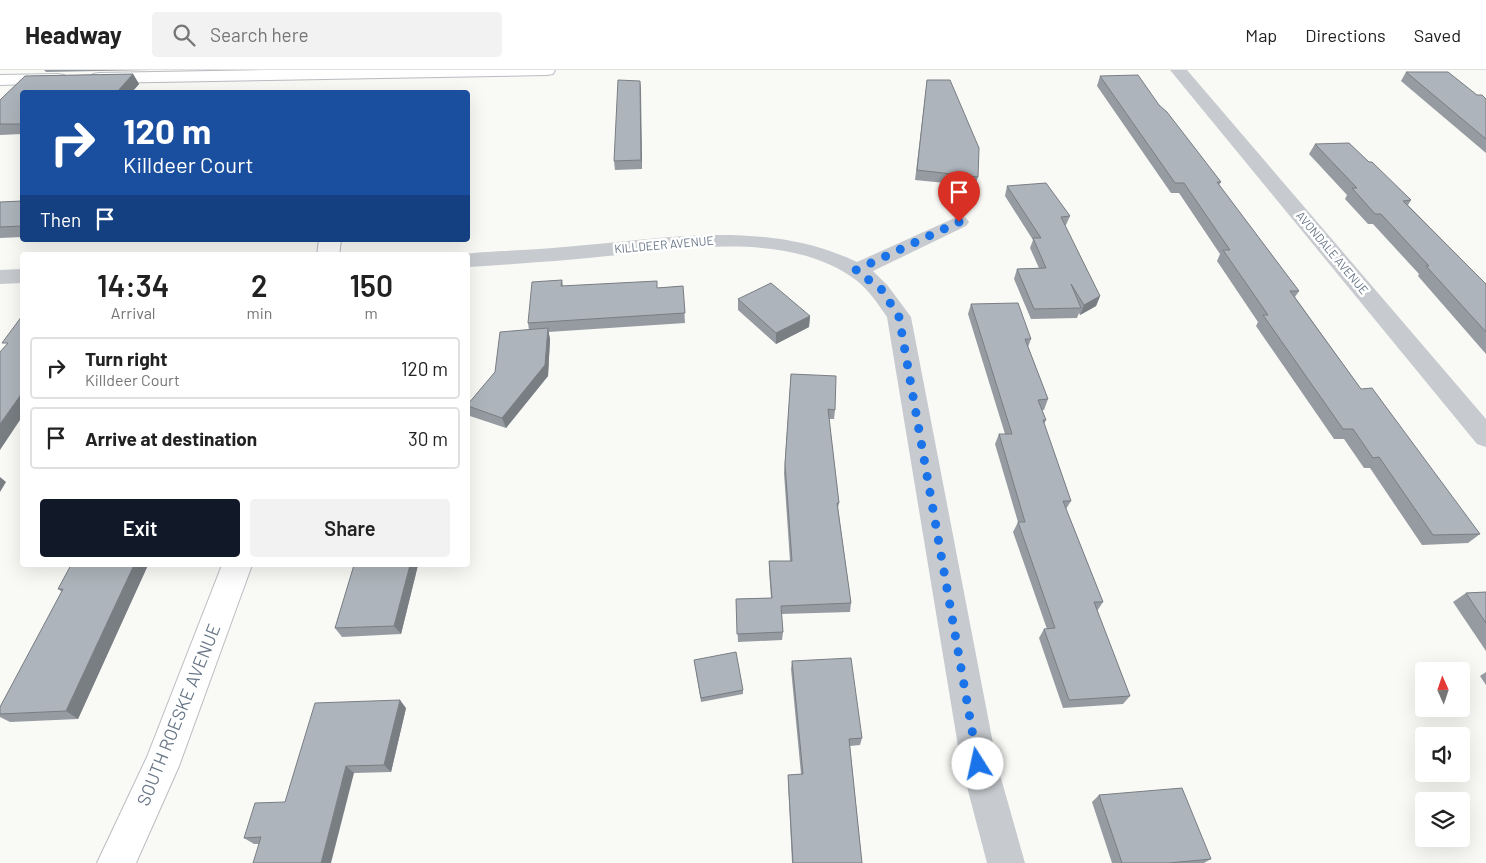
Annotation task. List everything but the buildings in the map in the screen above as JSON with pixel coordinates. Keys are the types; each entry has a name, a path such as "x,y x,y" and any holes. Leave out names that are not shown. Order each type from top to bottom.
{"street":[{"path":"0,80 396,71 546,70"},
{"name":"AVONDALE AVENUE","path":"1178,70 1486,436"},
{"path":"388,90 396,71"},
{"path":"856,270 959,222"},
{"name":"KILLDEER AVENUE","path":"470,260 529,257 710,240 762,243 794,247 828,257 856,270 882,290 899,317 978,764 1006,863"},
{"name":"SOUTH ROESKE AVENUE","path":"116,863 161,766 236,567"}],"route":[{"path":"959,222 856,270 882,290 899,317 978,764"}]}
